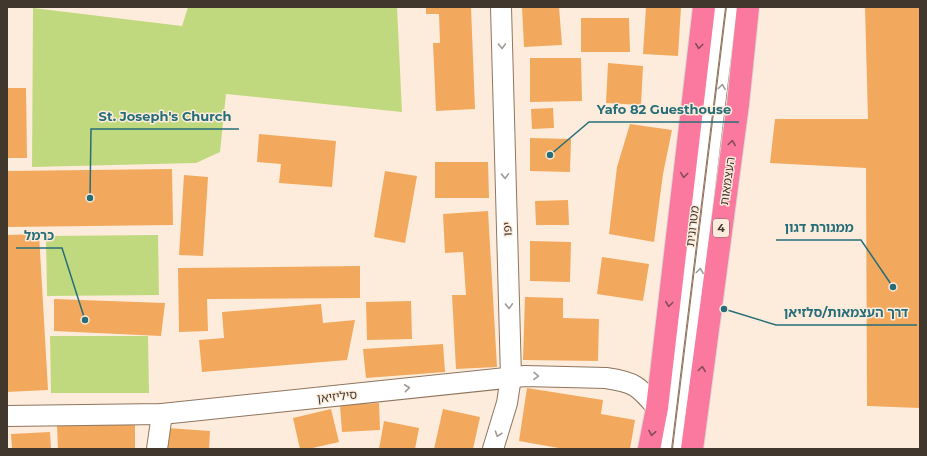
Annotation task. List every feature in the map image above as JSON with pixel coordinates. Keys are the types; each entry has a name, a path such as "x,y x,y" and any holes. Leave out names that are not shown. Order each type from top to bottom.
{"highway":[{"path":"649,449 657,408 704,7"},
{"name":"העצמאות","path":"692,449 738,104 748,7"}],"street":[{"name":"יפו","path":"493,449 507,403 511,377 501,7"},
{"name":"סיליזיאן","path":"7,416 162,414 531,376 616,379 641,389 657,408"},
{"path":"157,449 162,414"}],"lane":[{"name":"מטרונית","path":"666,449 720,7"},
{"name":"מטרונית","path":"678,449 732,7"}],"green space":[{"path":"188,7 397,7 402,112 226,94 220,152 196,163 32,167 33,8 182,26"},
{"path":"158,235 159,295 47,296 46,236"},
{"path":"50,336 148,336 149,393 51,393"}],"building":[{"path":"426,7 471,7 475,109 436,111 433,43 440,43 439,14 426,14"},
{"path":"522,7 559,7 562,45 524,47"},
{"path":"646,7 681,7 678,56 643,54"},
{"path":"865,7 920,7 920,408 867,406 866,168 770,163 775,119 868,119"},
{"path":"581,18 629,18 630,52 581,52"},
{"path":"530,58 581,58 582,101 530,102"},
{"path":"608,63 643,66 641,105 606,103"},
{"path":"7,88 26,88 27,158 7,158"},
{"path":"553,108 554,128 532,129 531,109"},
{"path":"630,124 672,130 663,174 654,242 609,234 617,167"},
{"path":"259,134 336,141 332,187 279,183 281,164 257,162"},
{"path":"530,138 571,139 570,172 530,171"},
{"path":"435,162 488,162 489,198 435,198"},
{"path":"172,169 173,225 7,227 7,171"},
{"path":"385,171 417,176 405,243 374,237"},
{"path":"184,175 208,177 203,256 179,255"},
{"path":"568,200 569,225 536,225 535,201"},
{"path":"488,211 497,367 456,369 452,295 466,295 463,252 445,253 443,214"},
{"path":"39,234 48,390 7,392 7,235"},
{"path":"530,241 571,242 570,282 530,281"},
{"path":"602,257 649,264 643,301 597,294"},
{"path":"360,266 360,298 207,299 208,331 179,332 178,268"},
{"path":"525,297 563,298 563,318 599,319 598,361 523,360"},
{"path":"54,299 165,303 161,336 54,331"},
{"path":"411,301 412,339 367,340 366,302"},
{"path":"321,304 323,323 355,320 347,360 202,372 199,340 224,338 222,312"},
{"path":"443,344 445,372 366,378 363,349"},
{"path":"527,388 603,400 601,414 635,420 630,449 564,449 519,441"},
{"path":"379,403 380,430 342,432 340,405"},
{"path":"331,409 339,442 308,449 300,449 293,418"},
{"path":"443,409 480,417 473,449 434,449"},
{"path":"384,421 419,428 415,449 379,449"},
{"path":"135,424 135,449 58,449 57,425"},
{"path":"168,428 210,431 209,449 167,449"},
{"path":"50,432 51,449 12,449 11,434"}],"place":[{"name":"Yafo 82 Guesthouse","path":"550,155"},
{"name":"St. Joseph's Church","path":"90,198"},
{"name":"ממגורת דגון","path":"893,287"},
{"name":"דרך העצמאות/סלזיאן","path":"724,309"},
{"name":"כרמל","path":"85,320"}]}
